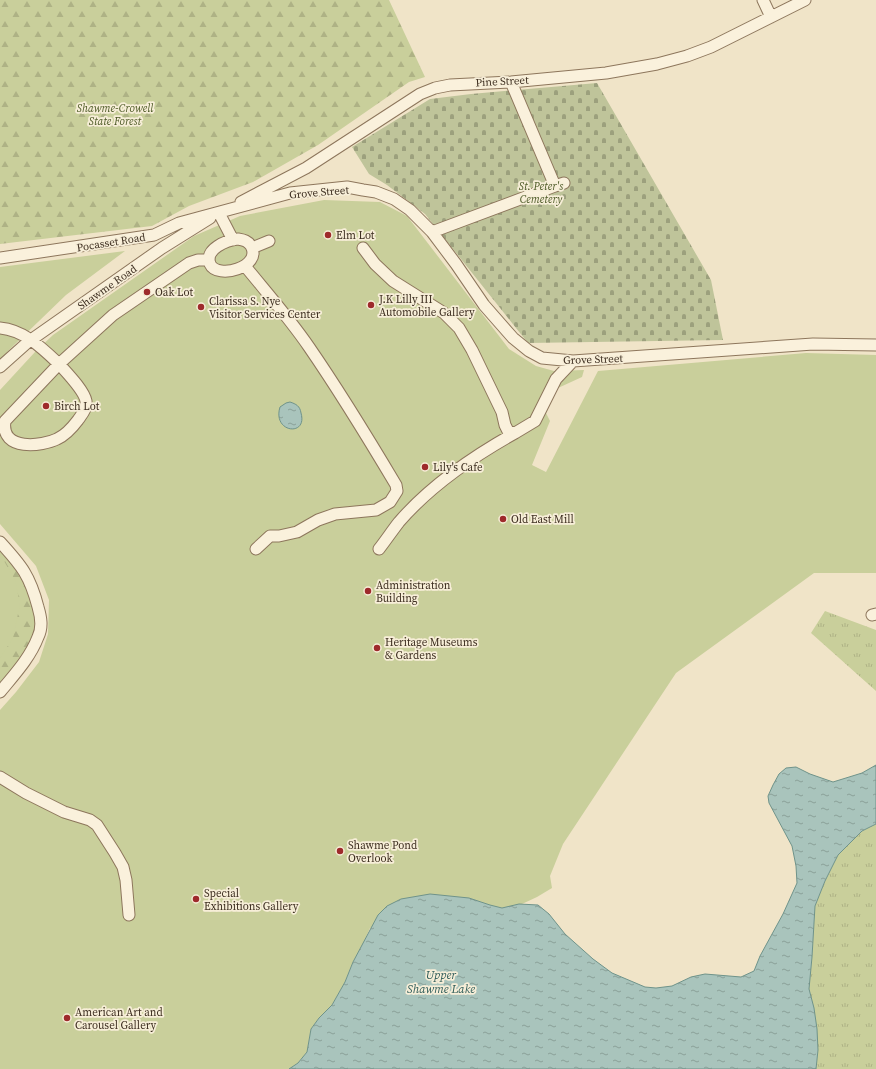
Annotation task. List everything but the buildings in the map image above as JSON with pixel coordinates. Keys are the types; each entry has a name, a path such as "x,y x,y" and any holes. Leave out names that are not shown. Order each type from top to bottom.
{"street":[{"path":"762,0 771,17"},
{"name":"Pine Street","path":"219,213 306,168 420,94 435,88 450,85 511,82 614,73 657,64 711,48 805,0"},
{"path":"432,232 560,185 511,82"},
{"name":"Grove Street","path":"219,213 290,193 347,187 376,192 394,199 410,210 432,232 484,305 513,338 529,351 542,358 573,361 813,344 876,345"},
{"path":"219,213 232,240"},
{"name":"Pocasset Road","path":"0,258 154,235 179,223 219,213"},
{"name":"Shawme Road","path":"0,367 32,339 162,248 219,213"},
{"path":"232,240 244,240 249,243 252,248 253,256 249,263 245,266 229,271 217,270 211,266 209,260 210,254 214,249 232,240"},
{"path":"252,248 269,241"},
{"path":"363,248 375,264 393,281 444,313 459,328 472,350 502,412 508,431 515,433"},
{"path":"0,328 5,328 32,339 58,364 83,394 86,406 83,413 71,429 57,439 36,444 13,443 5,436 3,426 5,421 58,364 113,314 189,263 198,260 209,260"},
{"path":"245,266 320,363 357,418 396,485 397,491 390,502 376,510 335,514 318,520 297,532 279,536 270,536 256,549"},
{"path":"379,549 399,522 446,479 470,460 535,421 556,379 573,361"},
{"path":"0,542 27,574 34,590 42,619 39,636 27,660 0,692"},
{"path":"0,777 32,796 64,812 90,820 97,826 123,867 126,880 129,915"}],"green space":[{"name":"Shawme-Crowell State Forest","path":"0,0 389,0 425,77 409,82 318,145 253,182 189,206 152,226 0,244"},
{"name":"St. Peter's Cemetery","path":"597,83 711,280 723,340 528,343 425,214 387,185 369,174 352,147 430,99"},
{"name":"Heritage Museums & Gardens","path":"324,200 380,202 407,216 509,349 536,366 554,371 584,370 582,377 558,388 546,413 550,421 532,465 546,472 598,371 806,353 876,355 876,573 814,573 676,673 563,844 550,876 552,888 509,910 370,928 345,982 332,1005 319,1018 311,1029 307,1052 298,1063 289,1069 0,1069 0,710 39,662 48,634 49,600 36,566 0,524 0,390 53,335 194,236 240,216"},
{"path":"125,251 66,295 0,360 0,267"},
{"path":"0,550 16,566 24,577 37,618 34,636 23,659 0,688"},
{"path":"0,554 15,580 20,604 13,638 0,658"},
{"path":"825,611 876,630 876,691 811,633"},
{"path":"876,824 876,1069 816,1069 818,1050 809,989 815,906 838,855 862,831"}],"water":[{"path":"290,402 300,409 301,413 302,421 300,426 295,429 285,427 279,416 280,407"},
{"name":"Upper Shawme Lake","path":"876,765 876,824 862,831 838,855 815,906 809,989 817,1029 818,1050 816,1069 289,1069 298,1063 307,1052 311,1029 319,1018 332,1005 378,915 387,906 401,899 430,894 469,898 502,908 519,904 538,905 549,914 565,934 593,959 612,973 645,987 656,988 672,986 691,977 705,974 741,977 754,971 797,883 796,866 792,846 769,803 768,796 779,774 786,768 796,767 810,774 833,782 862,773"}],"place":[{"name":"Elm Lot","path":"328,235"},
{"name":"Oak Lot","path":"147,292"},
{"name":"J.K Lilly III Automobile Gallery","path":"371,305"},
{"name":"Clarissa S. Nye Visitor Services Center","path":"201,307"},
{"name":"Birch Lot","path":"46,406"},
{"name":"Lily's Cafe","path":"425,467"},
{"name":"Old East Mill","path":"503,519"},
{"name":"Administration Building","path":"368,591"},
{"name":"Heritage Museums & Gardens","path":"377,648"},
{"name":"Shawme Pond Overlook","path":"340,851"},
{"name":"Special Exhibitions Gallery","path":"196,899"},
{"name":"American Art and Carousel Gallery","path":"67,1018"}]}
